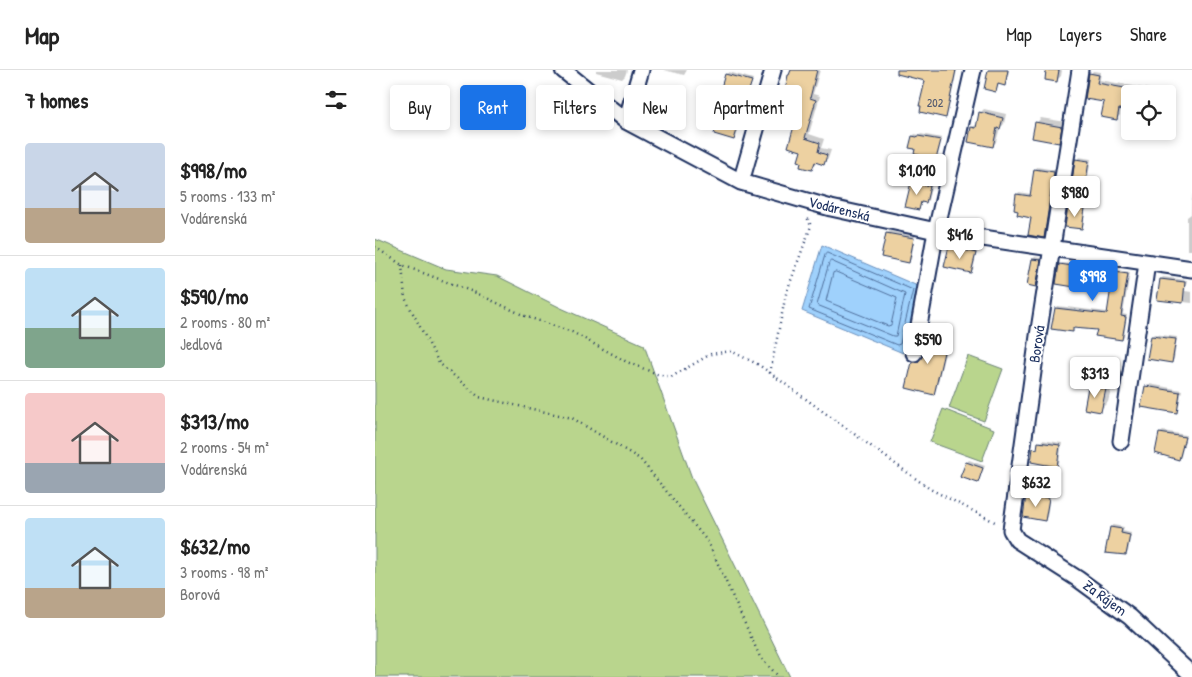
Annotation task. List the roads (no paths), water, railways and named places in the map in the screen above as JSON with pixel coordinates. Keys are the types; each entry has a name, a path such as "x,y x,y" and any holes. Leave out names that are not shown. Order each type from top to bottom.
{"street":[{"name":"Vodárenská","path":"563,70 624,119"},
{"path":"637,85 641,70"},
{"path":"741,182 773,70"},
{"path":"914,353 937,231 973,70"},
{"name":"Borová","path":"1011,530 1080,70"},
{"name":"Vodárenská","path":"643,130 741,182 831,208 937,231 1192,269"},
{"path":"1121,441 1147,263"},
{"name":"Za Rájem","path":"1011,530 1017,540 1078,579 1130,616 1192,675"}],"water":[{"path":"822,245 920,287 903,353 802,311"}]}
